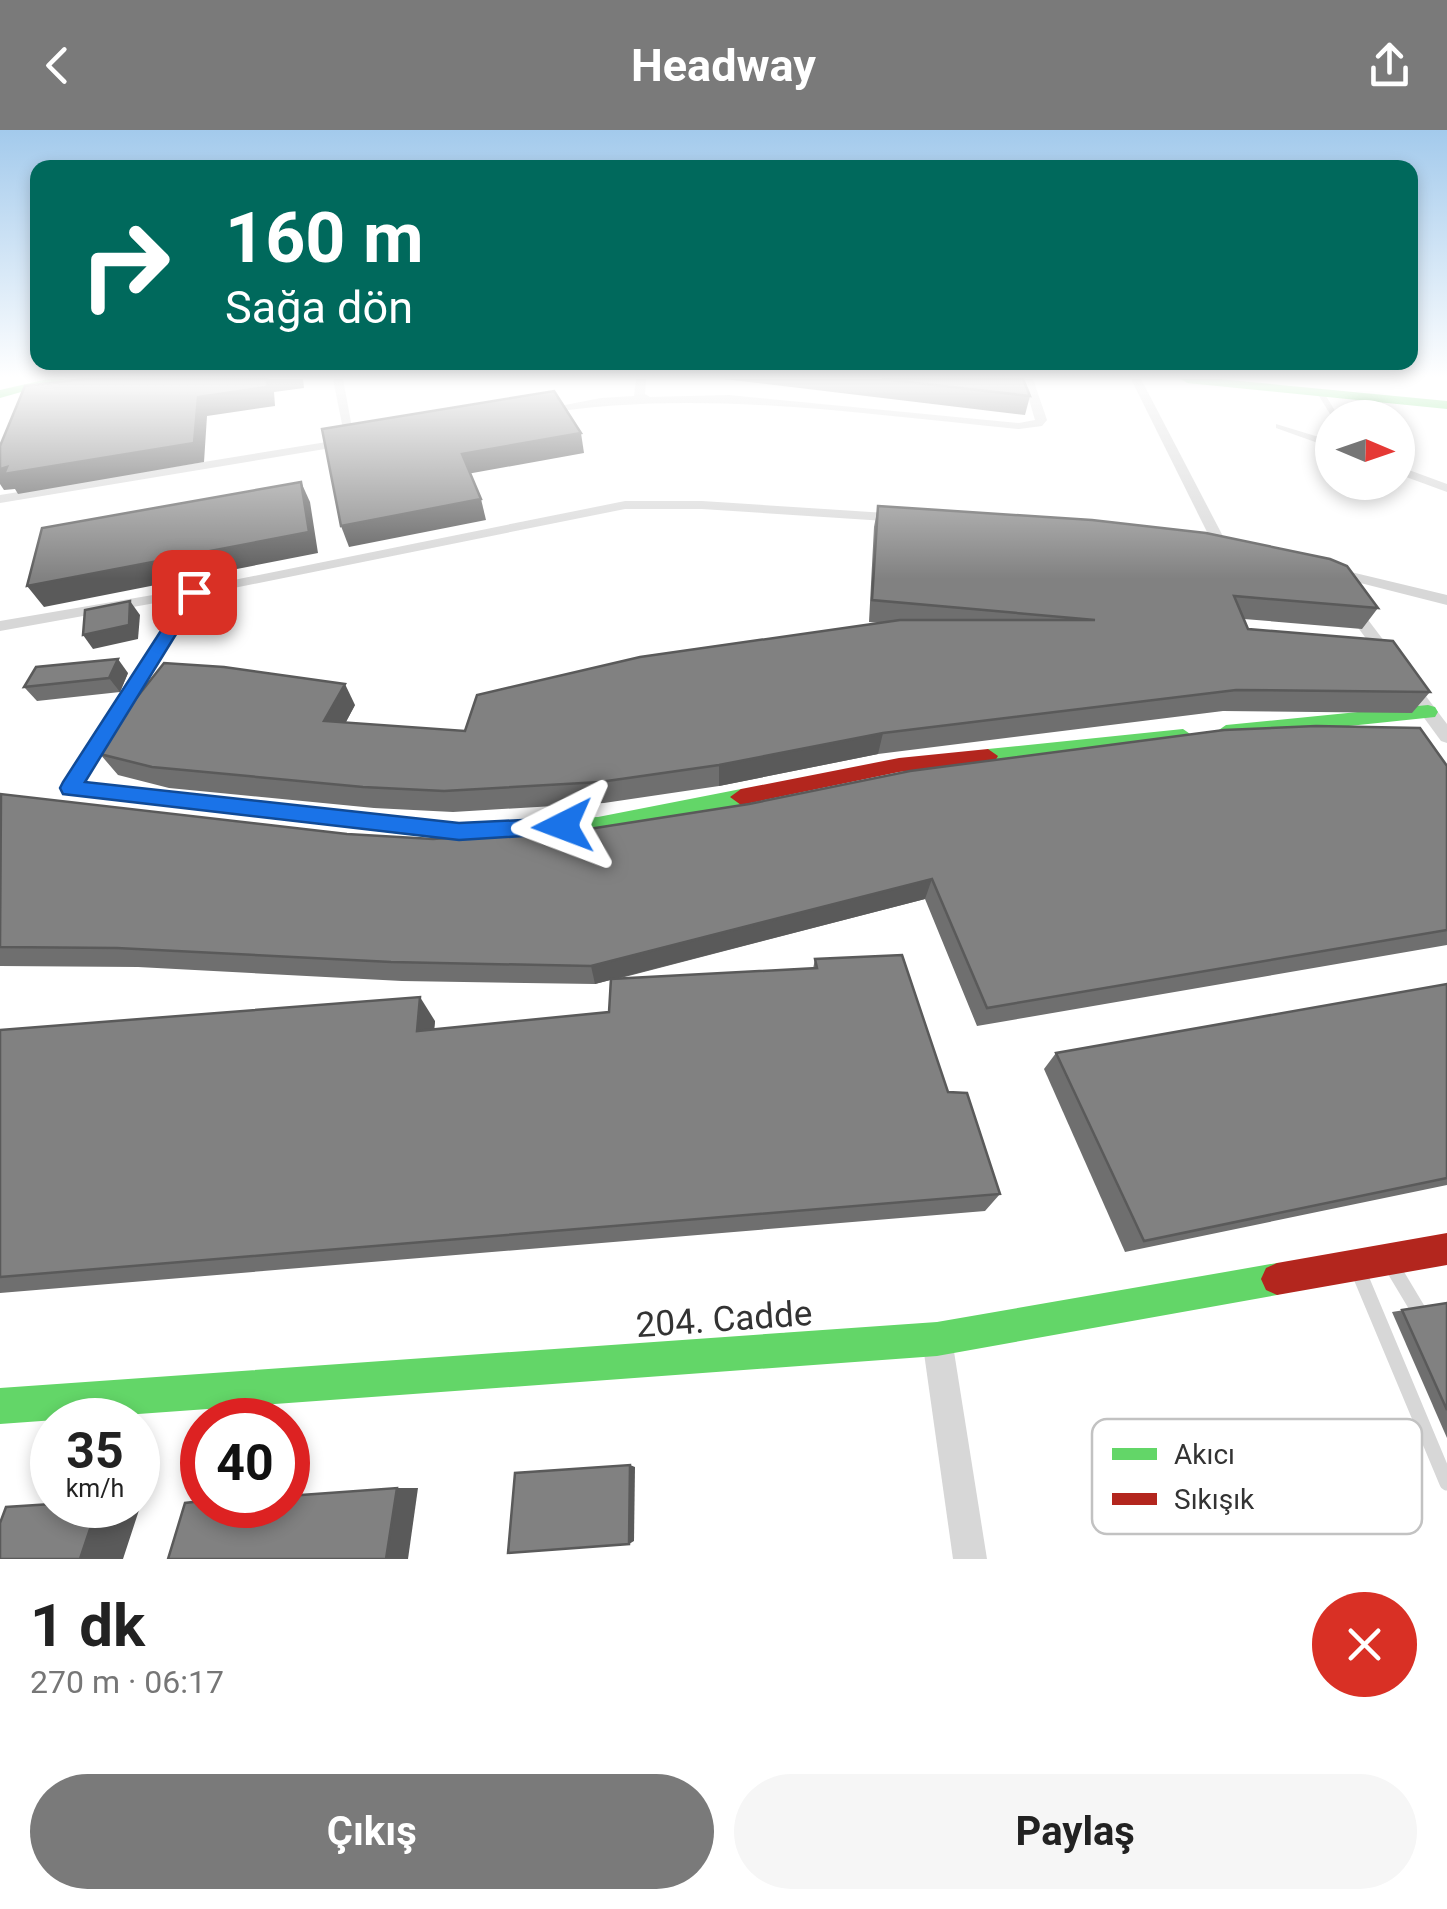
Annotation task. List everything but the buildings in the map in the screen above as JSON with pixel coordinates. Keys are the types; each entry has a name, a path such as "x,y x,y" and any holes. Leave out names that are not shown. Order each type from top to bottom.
{"street":[{"path":"0,498 322,446"},
{"path":"1170,446 1220,544"},
{"path":"1415,476 1447,488"},
{"path":"0,626 194,592 625,505 702,505 920,520"},
{"path":"1202,542 1237,548"},
{"path":"1447,600 1315,567 1447,737"},
{"path":"194,592 70,788 459,832 598,825 898,765 1428,712"},
{"name":"204. Cadde","path":"0,1406 937,1339 1447,1248"},
{"path":"937,1339 970,1559"}],"lane":[{"path":"1388,1259 1427,1325"},
{"path":"1356,1264 1420,1419"},
{"path":"1422,1423 1447,1483"}],"traffic: fast":[{"path":"194,592 70,788 459,832 598,825 741,797"},
{"path":"1226,732 1428,712"},
{"path":"988,756 1183,736"},
{"path":"0,1406 937,1339 1277,1279"}],"traffic: jam":[{"path":"741,797 899,765 988,756"},
{"path":"1277,1279 1447,1249"}],"route":[{"path":"194,592 70,788 459,832 563,826"}]}
